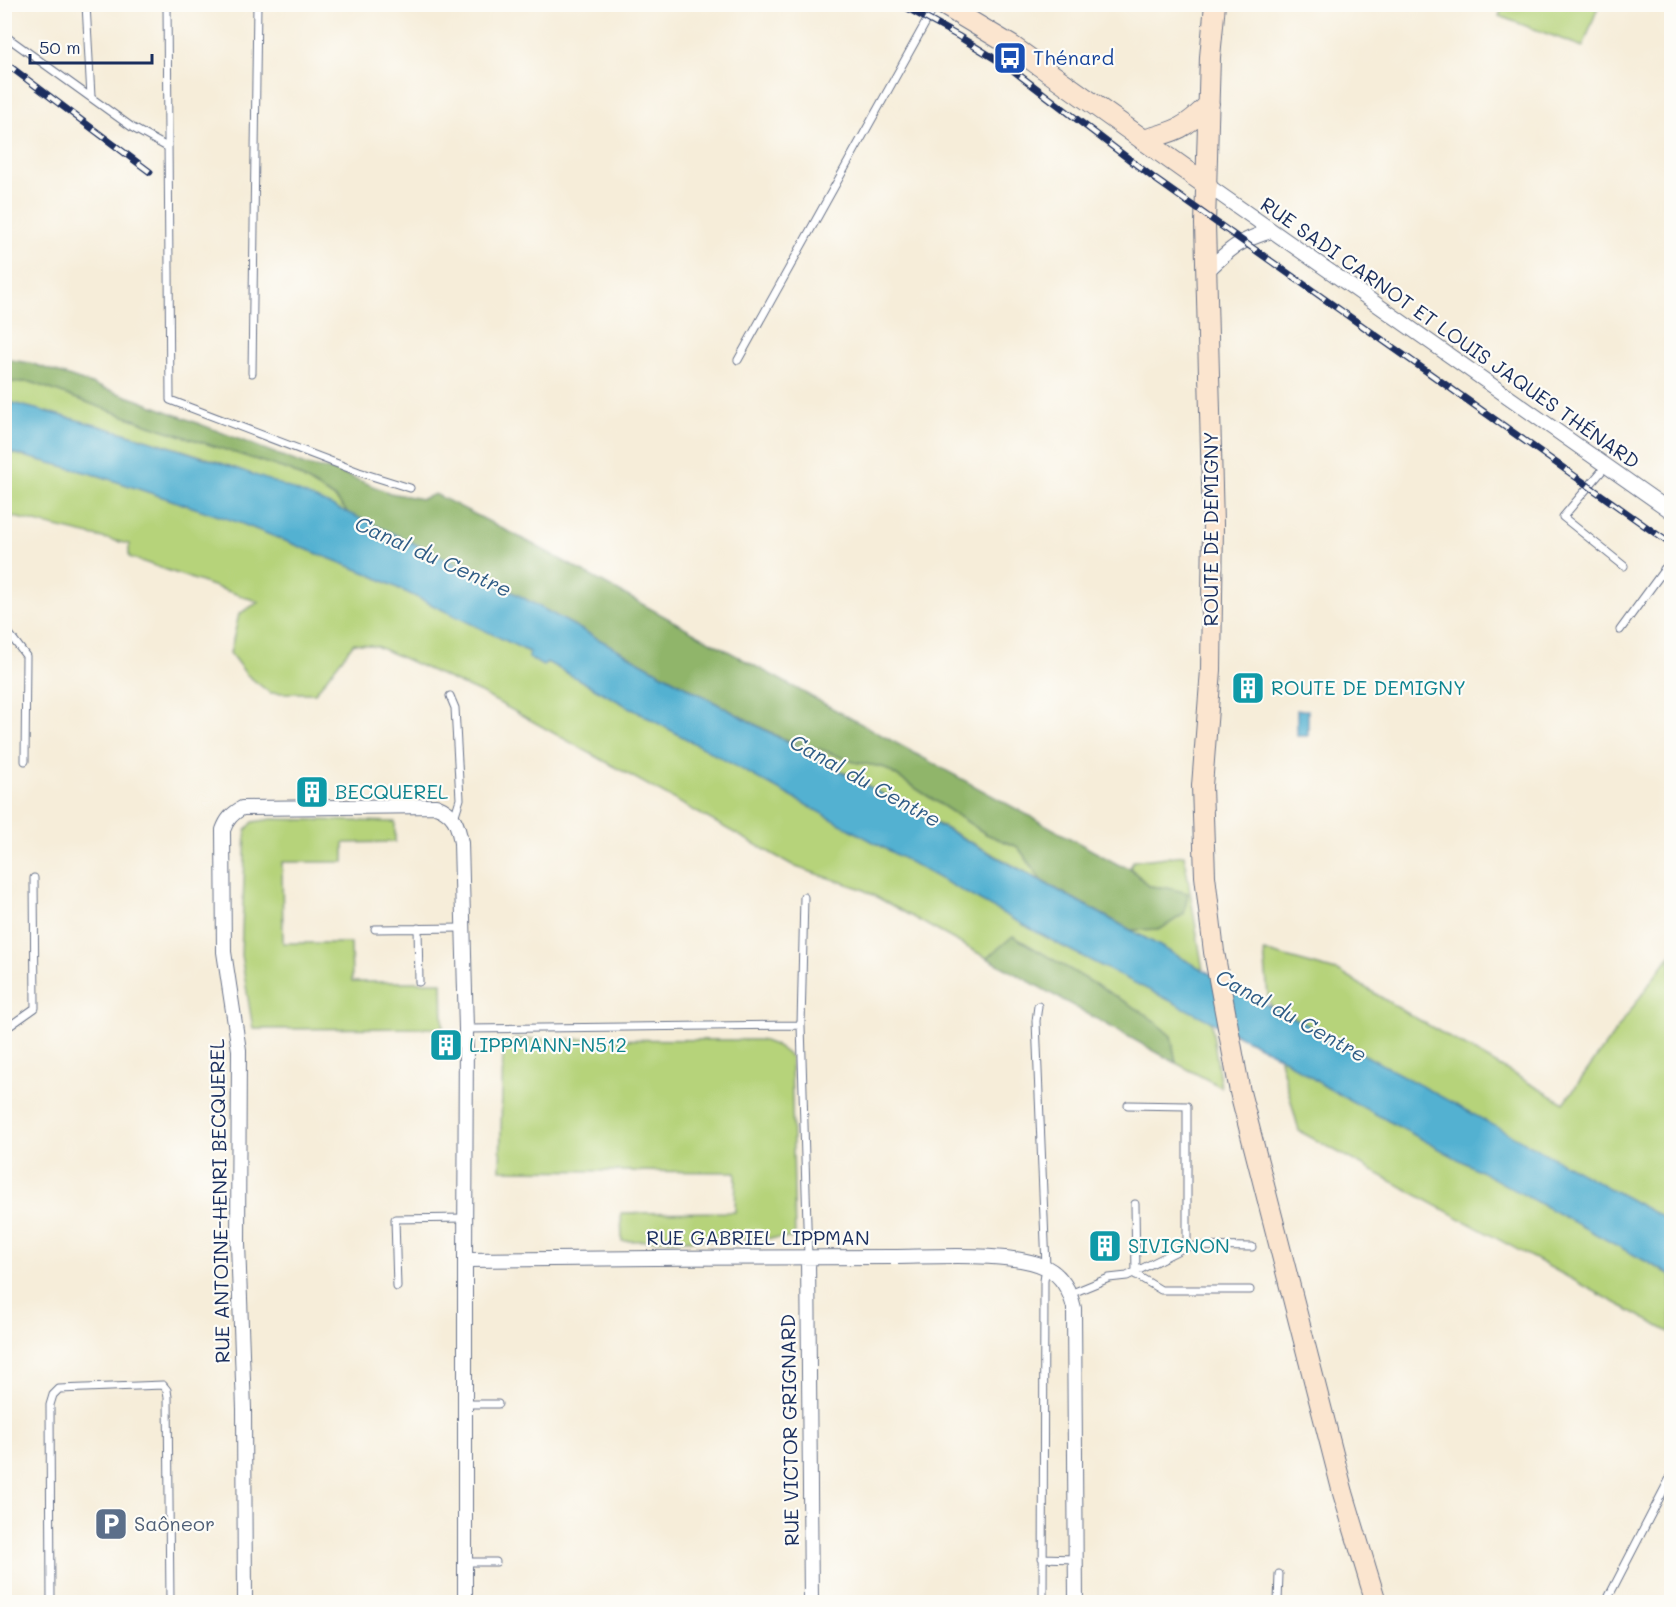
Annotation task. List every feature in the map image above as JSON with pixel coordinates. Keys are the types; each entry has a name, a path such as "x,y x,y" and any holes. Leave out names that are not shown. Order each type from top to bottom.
{"main road":[{"path":"942,4 1012,46 1207,185"},
{"name":"ROUTE DE DEMIGNY","path":"1215,4 1210,57 1205,225 1213,524 1211,670 1202,786 1205,876 1214,952 1234,1069 1343,1493 1375,1600"},
{"path":"1143,140 1170,133 1190,123 1209,104"}],"street":[{"name":"RUE SADI CARNOT ET LOUIS JAQUES THÉNARD","path":"1207,185 1671,512"},
{"path":"1206,272 1228,250 1242,240 1271,231"},
{"name":"RUE ANTOINE-HENRI BECQUEREL","path":"245,1602 244,1408 238,1243 240,1050 224,952 223,830 232,814 242,808 252,807 436,806 447,810 454,818"},
{"path":"454,818 459,827 462,843 466,1029 465,1602"},
{"name":"RUE VICTOR GRIGNARD","path":"808,1257 811,1602"},
{"name":"RUE GABRIEL LIPPMAN","path":"465,1260 1002,1257 1046,1267"},
{"path":"1046,1267 1064,1282 1074,1308 1076,1602"}],"lane":[{"path":"86,4 91,97"},
{"path":"167,4 170,400 359,472 410,488"},
{"path":"252,373 257,4"},
{"path":"738,360 936,4"},
{"path":"4,35 149,139 167,147"},
{"path":"1606,466 1563,517 1624,566"},
{"path":"1620,630 1671,559"},
{"path":"1664,569 1671,575"},
{"path":"4,627 26,656 26,761"},
{"path":"450,696 455,708 460,799 454,818"},
{"path":"4,1025 11,1025 35,1008 34,878"},
{"path":"804,897 801,1025 808,1257"},
{"path":"418,928 419,982"},
{"path":"375,929 463,928"},
{"path":"1038,1006 1036,1021 1046,1267 1044,1281 1043,1602"},
{"path":"466,1029 801,1025"},
{"path":"1128,1105 1187,1106 1187,1246"},
{"path":"1135,1273 1136,1204"},
{"path":"397,1287 395,1219 466,1218"},
{"path":"1070,1294 1109,1278 1135,1273 1187,1246 1252,1247"},
{"path":"1135,1273 1161,1290 1250,1290"},
{"path":"51,1602 50,1405 53,1395 59,1389 163,1385 168,1397 170,1602"},
{"path":"465,1404 498,1404"},
{"path":"1609,1602 1609,1596 1671,1474"},
{"path":"1042,1558 1075,1559"},
{"path":"465,1563 496,1562"},
{"path":"1278,1602 1279,1574"}],"green space":[{"path":"1591,4 1598,7 1583,47 1499,16 1503,5"},
{"path":"4,359 30,363 138,400 305,465 336,471 390,493 422,499 435,494 525,540 1119,865 1130,868 1149,886 1188,893 1184,914 1161,929 1131,930 1042,881 1018,847 986,834 883,767 854,762 781,738 516,594 350,515 335,498 291,471 155,427 31,382 5,382"},
{"path":"4,382 31,382 155,427 291,471 335,498 350,515 237,468 198,455 5,401"},
{"path":"4,451 100,476 240,523 369,574 529,652 1062,946 1211,1021 1221,1087 1176,1063 1171,1036 1013,937 987,958 862,889 796,867 483,694 376,646 354,643 315,693 270,693 246,674 230,653 239,614 259,602 129,557 129,544 5,515"},
{"path":"781,738 854,762 883,767 986,834 1018,847 1042,881"},
{"path":"272,819 395,822 395,842 344,843 344,862 282,862 283,943 351,943 352,982 442,982 443,1028 253,1029 241,955 246,830 253,822"},
{"path":"1184,855 1203,970 1131,930 1161,929 1168,888 1149,886 1130,868 1133,861"},
{"path":"1013,936 1146,1014 1171,1036 1176,1063 987,958"},
{"path":"1264,951 1340,972 1564,1103 1671,954 1671,1222 1326,1034 1271,1007"},
{"path":"516,1039 761,1040 777,1046 791,1057 795,1238 622,1241 621,1213 735,1212 736,1172 500,1170 503,1049"},
{"path":"1279,1056 1326,1087 1671,1275 1671,1333 1299,1131"}],"water":[{"name":"Canal du Centre","path":"4,401 146,439 284,486 430,551 516,594 1271,1007 1326,1034 1671,1222 1671,1275 1326,1087 1279,1056 1062,946 547,662 543,666 529,658 529,652 369,574 240,523 100,476 5,451"},
{"path":"1297,710 1308,710 1308,736 1297,736"}],"railway":[{"path":"900,4 1010,68 1155,179 1672,545"},
{"path":"4,62 150,172"}],"place":[{"name":"Thénard","path":"1010,58"},
{"name":"ROUTE DE DEMIGNY","path":"1248,688"},
{"name":"BECQUEREL","path":"312,792"},
{"name":"LIPPMANN-N512","path":"446,1045"},
{"name":"SIVIGNON","path":"1105,1246"},
{"name":"Saôneor","path":"111,1524"}]}
